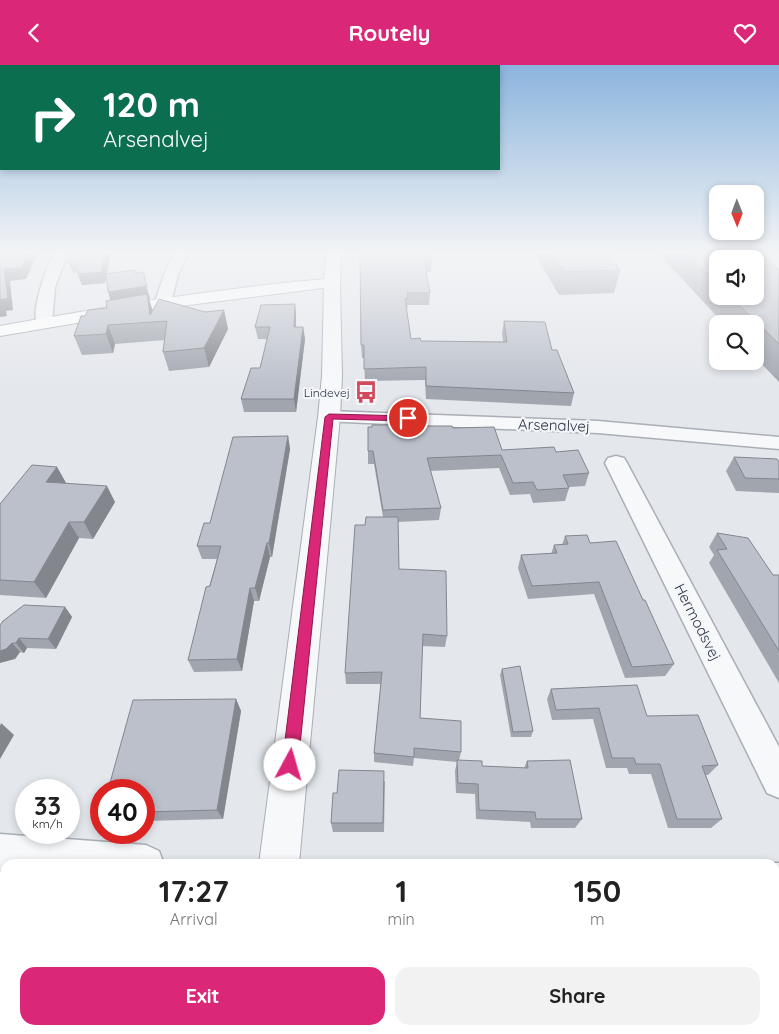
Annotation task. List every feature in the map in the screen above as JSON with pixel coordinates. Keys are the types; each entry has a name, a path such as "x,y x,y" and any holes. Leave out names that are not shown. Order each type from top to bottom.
{"main road":[{"path":"0,331 198,298"}],"street":[{"path":"44,323 46,298"},
{"path":"163,303 164,298"},
{"path":"280,859 329,417 332,376 332,298"},
{"name":"Arsenalvej","path":"329,417 598,427 779,443"},
{"name":"Hermodsvej","path":"616,463 779,781"},
{"path":"0,852 85,859"}],"building":[{"path":"122,298 148,298 150,315 159,299 205,312 224,310 204,348 163,352 167,321 108,325 106,334 74,336 81,316 85,316 88,310 107,308 106,301"},
{"path":"360,298 407,298 405,299 411,339 420,338 421,341 507,342 504,321 545,322 552,350 557,350 574,393 426,386 426,367 364,369 364,345 361,345"},
{"path":"764,298 779,298 779,344 764,329 764,315 749,315 739,305 764,305"},
{"path":"295,304 294,327 303,327 294,399 241,399 251,368 260,368 270,327 255,327 261,305"},
{"path":"372,425 452,426 453,428 494,427 502,450 554,447 556,452 578,450 589,473 563,475 569,488 537,490 533,482 513,483 501,455 427,458 441,508 383,510 373,451 368,451 368,427 372,427"},
{"path":"288,436 269,543 267,543 255,588 250,588 237,659 188,660 206,587 210,586 221,546 197,546 204,523 210,523 233,437"},
{"path":"734,457 777,459 779,462 779,479 745,478"},
{"path":"32,465 57,467 46,482 107,486 84,522 69,522 34,582 0,580 0,504"},
{"path":"366,517 398,517 399,569 446,571 447,636 423,634 420,718 461,721 461,752 414,748 414,757 374,753 382,672 345,673 355,525 365,525"},
{"path":"717,533 748,538 773,575 779,575 779,651 717,550 727,549"},
{"path":"587,535 590,543 616,541 674,664 632,667 599,582 532,586 521,555 557,553 554,545 568,544 565,536"},
{"path":"24,605 65,607 48,639 19,638 16,643 12,643 6,649 0,651 0,625"},
{"path":"520,666 533,731 513,732 502,669"},
{"path":"637,685 647,716 698,715 718,765 702,766 722,819 677,819 660,764 636,764 634,758 612,758 599,708 556,710 551,689"},
{"path":"236,699 217,810 155,812 155,779 111,779 133,700"},
{"path":"457,760 482,761 482,766 528,768 527,761 570,760 582,819 536,819 535,812 479,810 478,784 458,783"},
{"path":"339,770 384,771 383,823 331,823 333,793 337,793"}],"place":[{"name":"Lindevej","path":"366,392"}],"route":[{"path":"290,765 329,417 408,418"}]}
